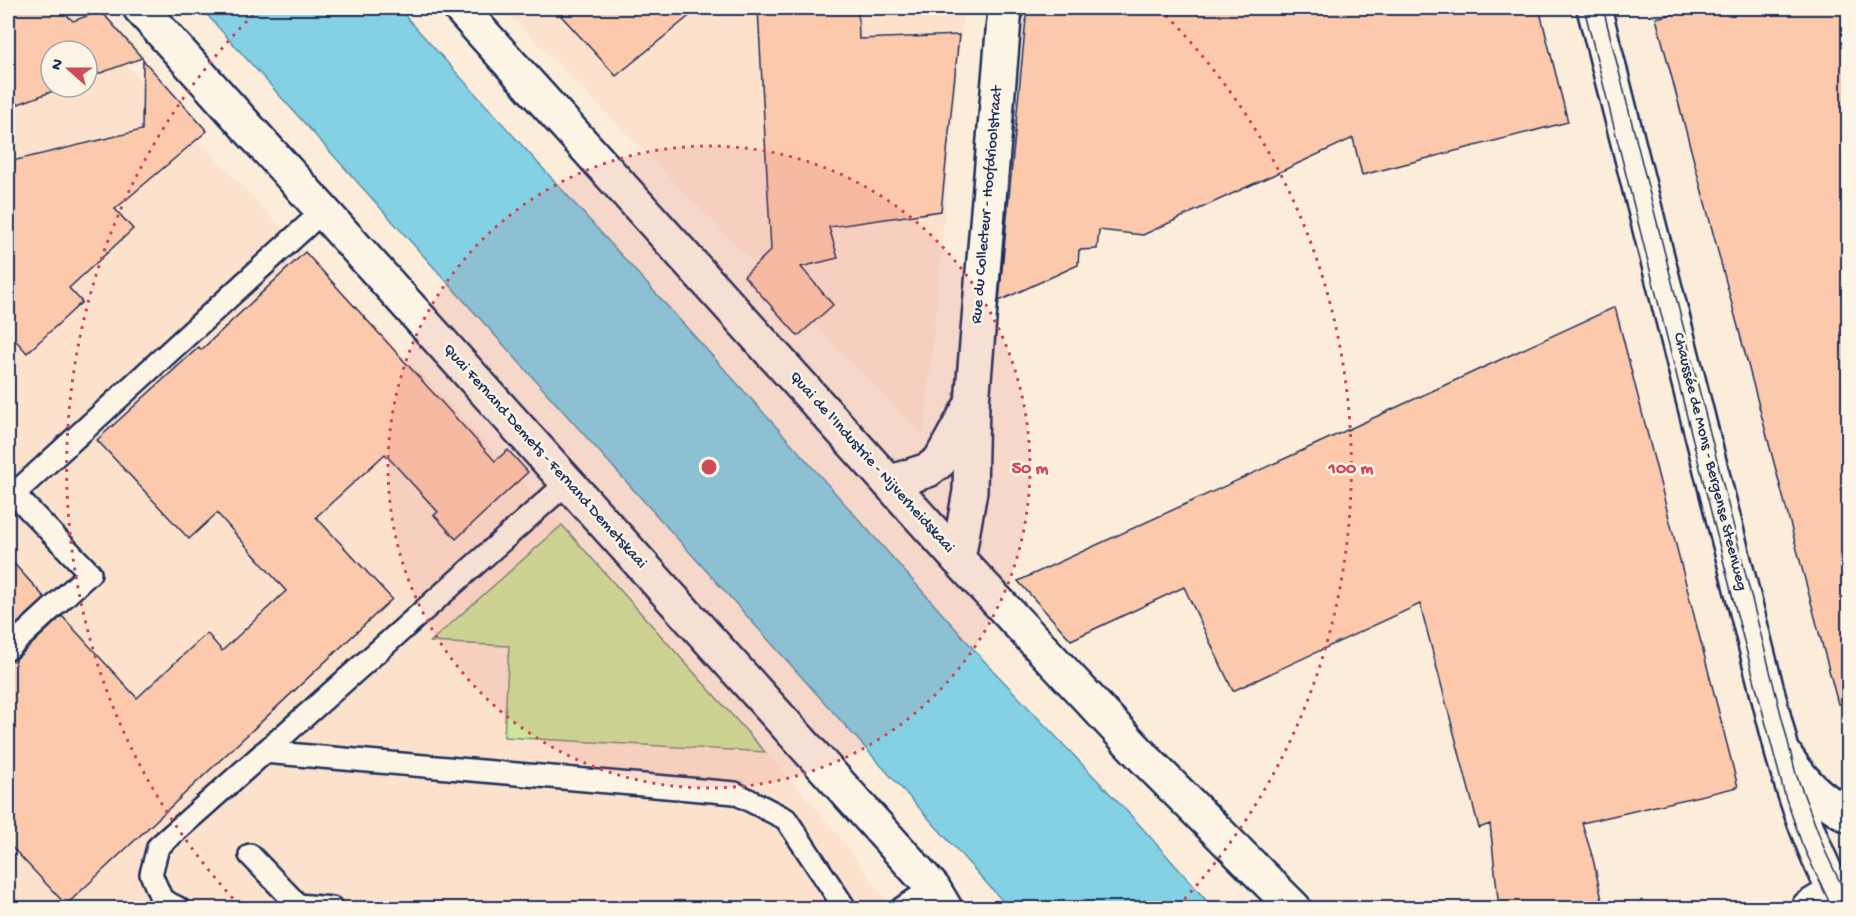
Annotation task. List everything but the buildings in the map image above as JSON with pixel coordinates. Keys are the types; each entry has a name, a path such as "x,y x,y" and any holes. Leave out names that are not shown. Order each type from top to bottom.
{"street":[{"name":"Quai Fernand Demets - Fernand Demetskaai","path":"140,8 568,482 939,898"},
{"name":"Quai de l'Industrie - Nijverheidskaai","path":"460,8 958,559 1148,761 1294,909"},
{"name":"Rue du Collecteur - Hoofdrioolstraat","path":"958,559 970,491 972,403 1005,8"},
{"name":"Chaussée de Mons - Bergense Steenweg","path":"1594,8 1782,750 1795,797 1834,898"},
{"name":"Rue du Collecteur - Hoofdrioolstraat","path":"889,483 927,470 940,461 972,403"},
{"path":"1782,750 1796,774 1827,803 1848,815"}],"lane":[{"path":"8,649 90,573 14,494 323,211"},
{"path":"178,909 162,900 151,874 158,847 568,482"},
{"path":"264,752 735,793 786,819 844,909"},
{"path":"250,855 298,905 332,909"},
{"path":"902,909 939,898"}],"shaded area":[{"path":"8,8 72,8 521,479 819,812 891,908 86,908 66,905 63,908 8,908"},
{"path":"503,8 963,8 924,436"}],"green space":[{"path":"562,525 765,752 504,737 509,646 430,642"}],"water":[{"path":"201,8 398,8 986,663 1136,821 1213,908 1009,908"}],"tram line":[{"path":"1584,8 1785,796 1802,844 1832,908"},
{"path":"1603,8 1796,774 1826,853 1848,899"}]}
